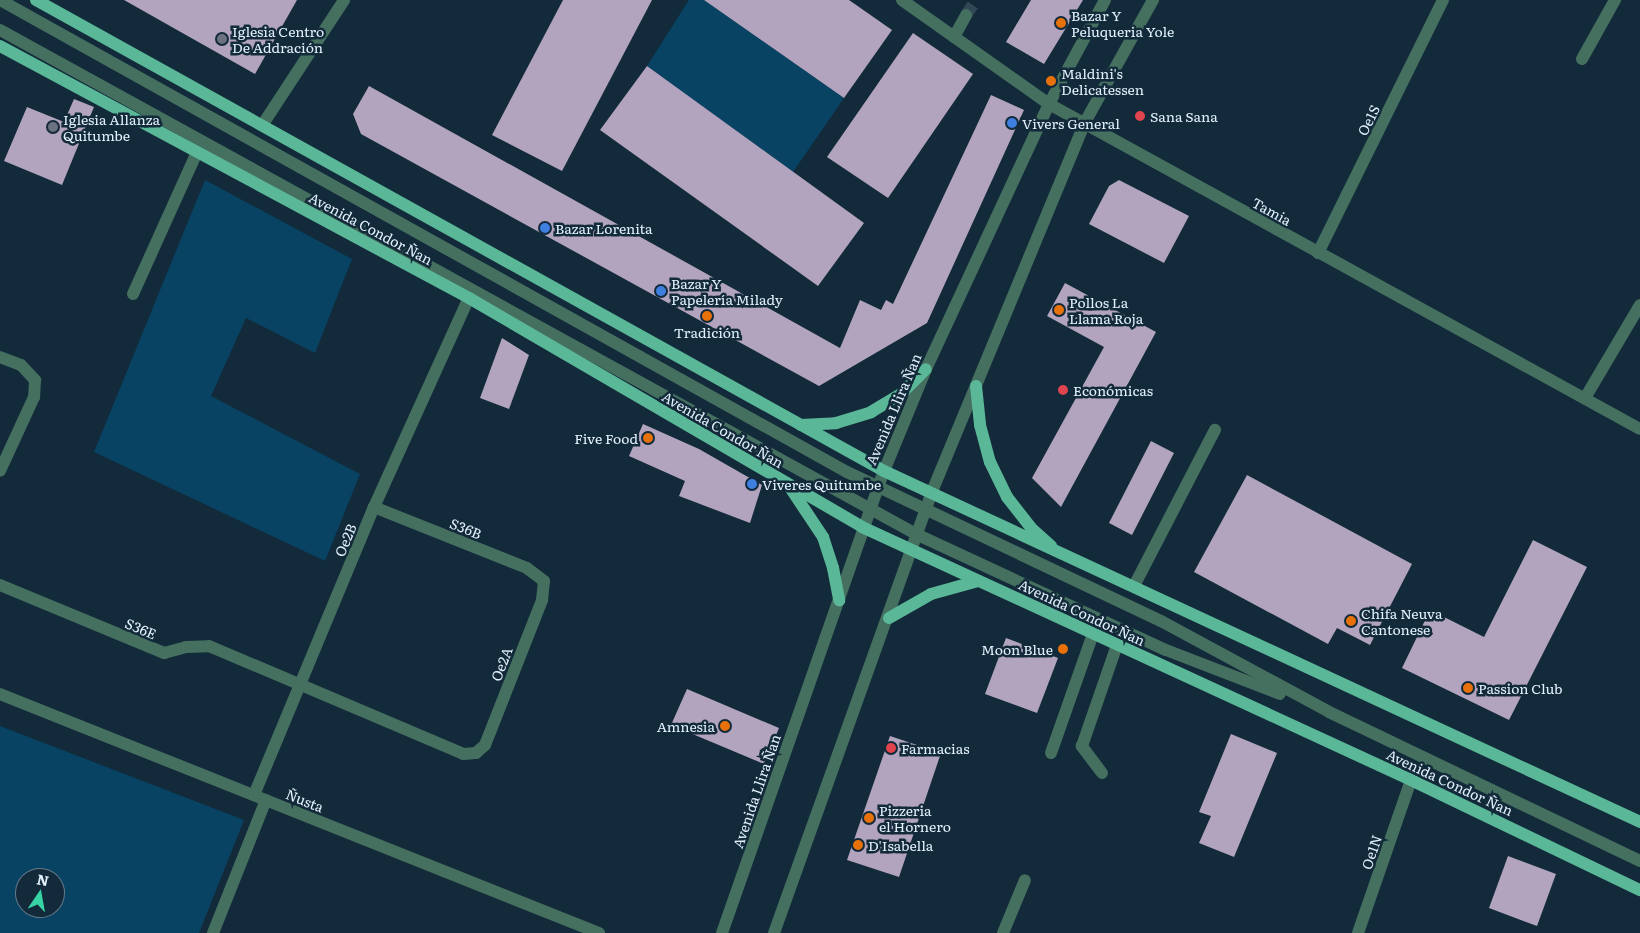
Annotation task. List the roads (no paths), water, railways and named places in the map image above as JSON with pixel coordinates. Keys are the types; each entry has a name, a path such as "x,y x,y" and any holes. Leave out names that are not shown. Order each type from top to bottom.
{"main road":[{"path":"36,0 263,124 884,471 1640,822"},
{"name":"Avenida Condor Ñan","path":"0,46 469,298 862,527 1411,780 1640,890"},
{"path":"800,425 836,423 870,412 901,394 926,369"},
{"path":"976,386 980,425 990,462 998,480 1031,528 1060,554"},
{"path":"786,483 807,508 823,537 833,568 839,600"},
{"path":"889,618 931,594 978,581"}],"street":[{"path":"0,0 877,488 1161,621 1330,712 1640,861"},
{"path":"263,124 344,0"},
{"name":"Tamia","path":"902,0 1049,104 1640,430"},
{"name":"Avenida Llira Ñan","path":"722,933 877,488 926,369 1049,104 1105,0"},
{"path":"774,933 913,551 931,494 1084,124 1152,0"},
{"name":"Oe1S","path":"1318,253 1443,0"},
{"path":"1582,60 1615,0"},
{"path":"954,37 966,15"},
{"path":"0,30 918,535 1166,650 1330,712"},
{"path":"133,294 197,152"},
{"name":"Oe2B","path":"254,795 374,507 469,298"},
{"path":"1585,398 1640,305"},
{"path":"0,357 22,365 35,380 34,397 0,471"},
{"path":"1134,586 1215,430"},
{"name":"S36B","path":"374,507 527,568 544,581"},
{"name":"Oe2A","path":"476,753 485,745 489,736 542,600 544,581"},
{"name":"S36E","path":"0,585 164,653 186,646 209,646 462,754 476,753"},
{"path":"1051,753 1093,634"},
{"path":"1102,773 1082,746 1117,645"},
{"name":"Ñusta","path":"0,694 599,933"},
{"name":"Oe1N","path":"1358,933 1411,780"},
{"path":"213,933 266,800"},
{"path":"1003,933 1025,880"}],"tunnel":[{"path":"966,15 976,0"}],"place":[{"name":"Bazar Y Peluqueria Yole","path":"1061,23"},
{"name":"Iglesia Centro De Addración","path":"222,39"},
{"name":"Maldini's Delicatessen","path":"1051,81"},
{"name":"Sana Sana","path":"1140,116"},
{"name":"Vivers General","path":"1012,123"},
{"name":"Iglesia Allanza Quitumbe","path":"53,127"},
{"name":"Bazar Lorenita","path":"545,228"},
{"name":"Bazar Y Papelería Milady","path":"661,291"},
{"name":"Pollos La Llama Roja","path":"1059,310"},
{"name":"Tradición","path":"707,316"},
{"name":"Económicas","path":"1063,390"},
{"name":"Five Food","path":"648,438"},
{"name":"Viveres Quitumbe","path":"752,484"},
{"name":"Chifa Neuva Cantonese","path":"1351,621"},
{"name":"Moon Blue","path":"1063,649"},
{"name":"Passion Club","path":"1468,688"},
{"name":"Amnesia","path":"725,726"},
{"name":"Farmacias","path":"891,748"},
{"name":"Pizzeria el Hornero","path":"869,818"},
{"name":"D'Isabella","path":"858,845"}]}
